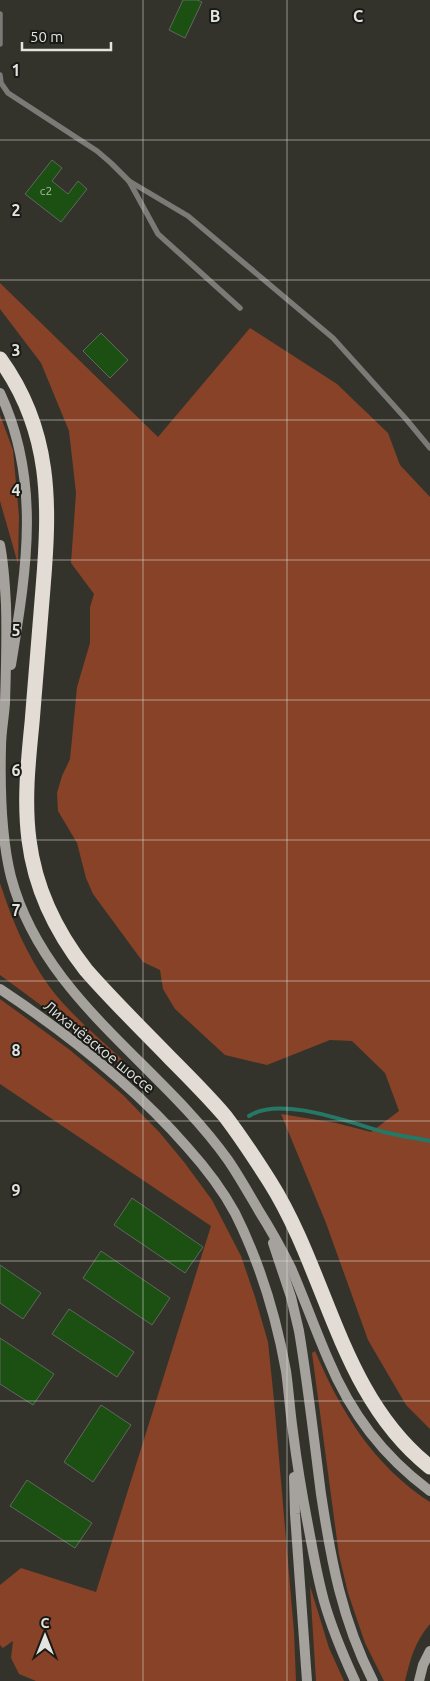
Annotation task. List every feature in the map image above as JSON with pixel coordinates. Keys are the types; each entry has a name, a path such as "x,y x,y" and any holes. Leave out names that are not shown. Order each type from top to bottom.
{"highway":[{"path":"0,359 26,404 34,425 46,476 48,502 46,561 26,789 29,842 35,871 45,900 72,952 86,970 204,1093 250,1150 289,1217 349,1358 366,1392 384,1419 416,1456 430,1467"}],"main road":[{"path":"0,393 6,405 21,454 27,506 24,586 5,703 1,747 2,813 11,877 21,905 46,956 81,1002 180,1101 228,1160 283,1252 328,1361 348,1401 363,1425 384,1451 408,1475 430,1491"},
{"path":"0,545 5,580 5,703"},
{"path":"0,751 1,747"},
{"name":"Лихачёвское шоссе","path":"0,989 90,1055 128,1086 168,1125 215,1181 234,1212 265,1284 279,1335 293,1433"},
{"path":"258,1210 272,1240 299,1331 328,1544 340,1598 350,1630 364,1665 373,1681"},
{"path":"293,1433 295,1514 308,1681"},
{"path":"293,1433 299,1478 322,1593 335,1635 355,1681"},
{"path":"419,1681 430,1651"}],"lane":[{"path":"0,14 0,44"},
{"path":"0,75 8,93 111,162 129,182 158,234 240,308"},
{"path":"129,182 188,216 333,338 430,448"}],"shaded area":[{"path":"0,283 158,437 250,328 337,384 388,433 400,465 430,497 430,1429 406,1405 368,1340 326,1223 281,1114 336,1123 371,1132 399,1111 385,1073 352,1041 330,1040 267,1065 225,1055 175,1009 163,989 160,970 143,962 93,894 86,878 77,843 58,811 57,793 70,759 77,687 90,643 90,607 94,594 71,563 76,493 69,431 41,363 0,309"},
{"path":"0,415 13,450 19,516 18,564 0,501"},
{"path":"0,883 20,936 33,962 49,986 77,1018 128,1065 126,1068 0,975"},
{"path":"0,999 70,1050 123,1095 160,1133 212,1200 241,1256 268,1342 294,1632 296,1681 36,1681 19,1674 11,1658 13,1641 3,1648 0,1645 0,1585 21,1568 96,1592 211,1226 0,1084"},
{"path":"315,1351 348,1416 375,1454 410,1487 430,1502 430,1624 417,1644 405,1681 384,1681 365,1643 348,1593 339,1555 312,1353"},
{"path":"310,1586 329,1648 344,1681 316,1681"}],"building":[{"path":"183,0 202,2 185,38 169,30"},
{"path":"52,160 62,168 52,181 68,194 78,181 87,189 61,222 25,194"},
{"path":"101,333 128,360 110,378 83,351"},
{"path":"132,1198 203,1247 185,1273 114,1225"},
{"path":"101,1251 170,1298 152,1325 83,1278"},
{"path":"0,1265 41,1293 23,1319 0,1303"},
{"path":"69,1309 134,1352 117,1377 52,1334"},
{"path":"0,1338 54,1374 33,1405 0,1384"},
{"path":"101,1405 131,1425 93,1482 64,1462"},
{"path":"27,1480 92,1523 75,1548 10,1506"}],"waterway":[{"path":"249,1116 262,1110 279,1108 297,1109 335,1117 390,1133 430,1141"}]}
